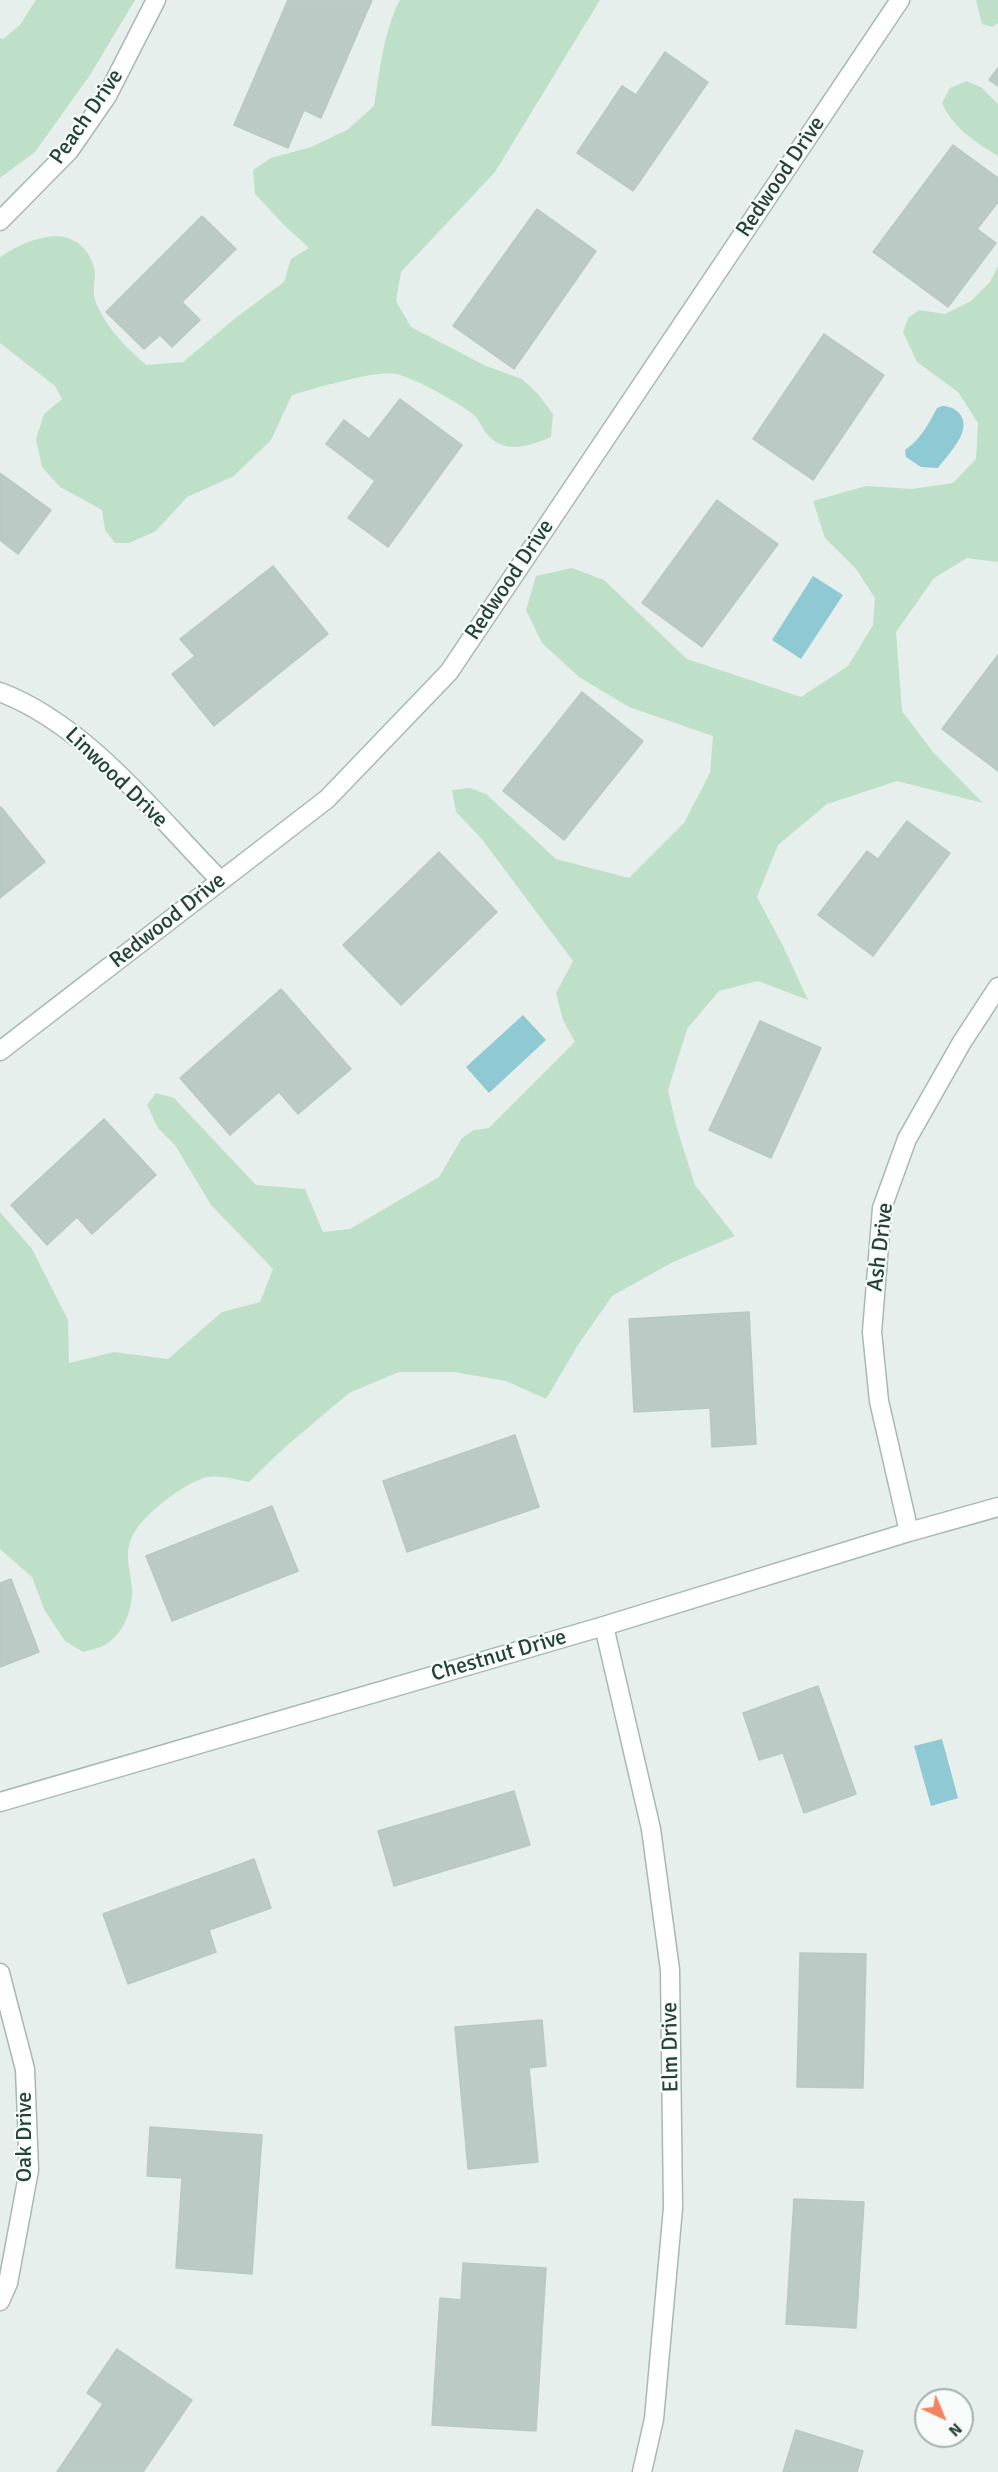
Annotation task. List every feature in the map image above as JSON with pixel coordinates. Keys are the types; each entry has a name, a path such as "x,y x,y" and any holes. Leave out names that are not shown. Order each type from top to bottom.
{"street":[{"name":"Peach Drive","path":"0,221 69,151 106,96 156,0"},
{"name":"Redwood Drive","path":"0,1051 327,799 449,672 900,0"},
{"name":"Linwood Drive","path":"0,692 58,723 100,756 220,880"},
{"name":"Ash Drive","path":"909,1532 879,1401 872,1332 882,1208 907,1139 962,1042 998,987"},
{"name":"Chestnut Drive","path":"0,1802 604,1626 909,1532 998,1507"},
{"name":"Elm Drive","path":"604,1626 651,1829 670,1970 673,2208 654,2419 642,2472"},
{"name":"Oak Drive","path":"0,1973 25,2069 29,2170 8,2283 0,2301"}],"green space":[{"path":"36,0 135,0 90,75 35,152 0,178 0,38 3,39 20,25"},
{"path":"400,0 600,0 495,172 401,272 396,301 411,327 486,366 522,379 538,394 553,414 551,437 526,446 501,445 487,434 474,415 414,380 387,373 345,380 292,395 271,440 234,476 187,497 156,531 129,543 115,543 105,530 102,510 60,487 42,467 36,439 44,414 62,399 55,386 0,343 0,257 25,243 38,239 64,237 76,242 85,250 93,264 95,300 99,310 117,336 146,365 183,362 238,316 284,282 291,259 309,248 255,194 253,170 271,158 311,147 347,130 374,106 386,38"},
{"path":"976,0 998,0 998,23 992,27 982,24"},
{"path":"967,81 982,88 998,104 998,156 959,127 942,103 950,88"},
{"path":"998,266 998,562 967,558 934,578 896,632 902,711 933,752 983,803 897,781 827,804 778,845 757,897 808,1000 758,981 719,991 687,1029 668,1090 676,1125 695,1185 735,1236 673,1262 612,1296 578,1345 546,1399 506,1381 454,1372 399,1372 349,1393 284,1448 249,1482 223,1477 208,1477 188,1485 153,1511 131,1539 128,1558 131,1606 125,1622 115,1637 101,1647 83,1652 65,1641 45,1611 32,1577 0,1549 0,1212 32,1249 68,1320 69,1363 114,1352 168,1359 222,1312 260,1302 273,1269 211,1205 175,1145 158,1128 147,1105 156,1093 174,1098 256,1185 305,1189 323,1232 350,1229 439,1177 462,1138 474,1130 489,1128 575,1042 563,1020 556,993 573,961 481,838 456,812 452,790 470,788 486,794 556,859 629,878 684,823 710,773 713,736 629,707 579,677 542,643 526,610 536,576 572,568 604,580 687,659 801,697 848,666 873,625 875,598 856,569 825,538 813,501 866,486 912,489 953,483 976,459 978,423 958,392 917,362 903,332 908,318 919,310 945,314 971,301 990,282"}],"water":[{"path":"947,406 959,413 963,420 962,434 938,468 921,467 906,457 905,450 920,436 937,408"},
{"path":"813,576 843,595 801,659 772,640"},
{"path":"523,1015 546,1040 489,1093 466,1067"},
{"path":"942,1739 958,1798 931,1806 914,1746"}],"building":[{"path":"288,0 372,0 321,118 304,110 288,148 234,125"},
{"path":"665,52 708,82 633,191 577,153 622,86 636,95"},
{"path":"998,68 998,86 989,80"},
{"path":"953,145 998,178 998,202 977,229 996,243 948,307 873,252"},
{"path":"537,209 596,251 514,369 453,326"},
{"path":"202,216 236,249 182,302 200,320 172,347 160,335 144,349 106,312"},
{"path":"824,334 884,375 813,480 753,439"},
{"path":"400,399 462,445 388,547 348,518 375,481 326,444 344,420 369,439"},
{"path":"0,473 51,510 18,554 0,540"},
{"path":"717,500 778,544 702,647 642,603"},
{"path":"273,566 328,634 214,726 172,674 195,656 180,639"},
{"path":"998,655 998,771 942,729"},
{"path":"582,692 643,741 564,840 503,791"},
{"path":"0,808 45,862 0,898"},
{"path":"907,821 950,853 873,956 818,915 867,851 878,859"},
{"path":"439,852 497,912 401,1005 343,945"},
{"path":"281,989 351,1069 298,1114 279,1092 230,1135 180,1078"},
{"path":"760,1021 821,1048 771,1158 709,1130"},
{"path":"104,1119 156,1175 92,1234 77,1217 47,1245 11,1205"},
{"path":"749,1312 756,1444 712,1447 710,1408 634,1412 629,1319"},
{"path":"515,1435 539,1507 407,1552 383,1481"},
{"path":"272,1506 298,1571 172,1621 146,1556"},
{"path":"11,1579 39,1652 0,1667 0,1583"},
{"path":"818,1686 856,1794 804,1813 783,1753 759,1760 743,1713"},
{"path":"514,1791 530,1845 394,1886 378,1831"},
{"path":"254,1859 271,1908 209,1930 216,1952 128,1984 103,1914"},
{"path":"800,1953 866,1954 863,2088 797,2087"},
{"path":"542,2020 546,2066 529,2068 538,2162 468,2169 455,2027"},
{"path":"150,2127 262,2135 252,2274 176,2268 182,2178 147,2176"},
{"path":"794,2199 864,2202 856,2328 786,2324"},
{"path":"463,2263 546,2268 536,2431 432,2425 440,2298 461,2300"},
{"path":"117,2349 192,2400 143,2472 57,2472 103,2404 87,2393"},
{"path":"796,2430 863,2451 857,2472 783,2472"}]}
